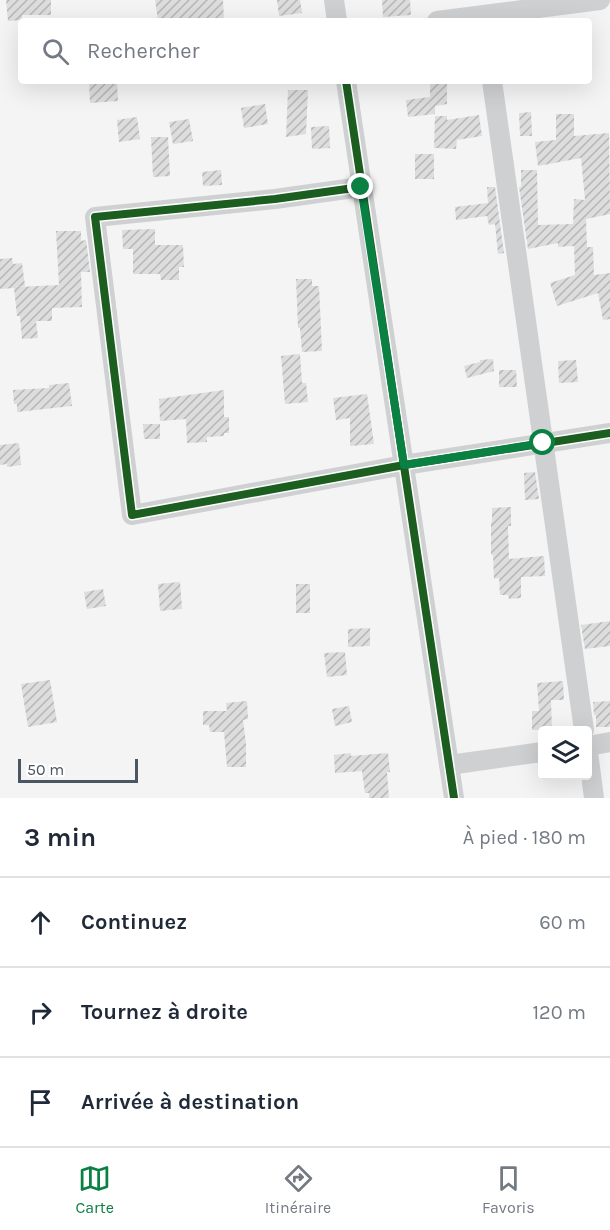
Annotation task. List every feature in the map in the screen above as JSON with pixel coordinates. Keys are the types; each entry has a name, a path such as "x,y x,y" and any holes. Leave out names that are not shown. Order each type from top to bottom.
{"street":[{"path":"334,0 337,18"},
{"path":"452,18 482,12 600,0"},
{"path":"346,84 454,798"},
{"path":"492,84 583,726"},
{"path":"361,187 275,199 95,217 132,516 404,465 610,433"},
{"path":"592,745 610,742"},
{"path":"449,765 538,753"},
{"path":"592,780 594,798"}],"building":[{"path":"6,0 51,0 51,15 22,15 22,18 18,18 18,20 8,21"},
{"path":"155,0 223,0 224,18 158,18"},
{"path":"277,0 300,0 302,13 279,16"},
{"path":"382,0 410,0 411,15 383,17"},
{"path":"89,84 117,84 118,101 90,103"},
{"path":"430,84 447,84 447,104 435,106 435,114 408,117 406,100 430,97"},
{"path":"288,90 308,90 306,134 286,137"},
{"path":"265,104 268,124 244,128 241,108"},
{"path":"531,112 532,136 520,136 519,113"},
{"path":"556,114 574,114 574,136 609,133 610,214 586,219 587,247 593,247 594,275 610,273 610,319 603,320 598,293 557,306 550,283 575,275 574,246 558,247 558,243 528,249 519,187 521,187 521,170 537,170 538,225 573,224 574,199 585,200 581,158 538,166 535,142 556,140"},
{"path":"479,115 482,136 457,140 456,149 434,148 435,116 447,116 447,120"},
{"path":"137,117 140,139 119,142 117,120"},
{"path":"189,119 193,141 173,144 169,122"},
{"path":"329,126 330,148 312,149 311,127"},
{"path":"151,137 168,137 170,176 153,177"},
{"path":"415,154 434,154 434,179 415,179"},
{"path":"221,170 222,185 203,186 202,172"},
{"path":"487,187 495,187 504,253 498,254 495,224 489,225 487,216 456,220 455,207 488,203"},
{"path":"155,229 155,245 183,245 184,267 179,267 179,280 161,280 160,274 133,274 133,249 123,249 122,230"},
{"path":"56,231 81,231 81,241 86,240 90,272 81,272 82,307 52,308 52,321 36,321 38,338 22,339 14,288 0,289 0,259 12,258 13,264 22,263 25,286 18,287 59,285"},
{"path":"296,279 312,279 312,286 319,286 322,351 302,352 300,328 298,328"},
{"path":"300,354 302,383 306,383 308,402 285,404 281,356"},
{"path":"493,359 494,371 467,378 464,366 480,362 480,360"},
{"path":"576,360 578,382 559,383 558,361"},
{"path":"499,370 516,370 517,387 499,387"},
{"path":"69,383 72,406 17,412 13,390 49,388 49,385"},
{"path":"224,390 224,417 229,417 229,433 224,433 224,436 207,437 207,442 187,443 186,419 160,421 159,399"},
{"path":"367,394 374,444 350,446 350,418 336,420 333,398"},
{"path":"143,424 160,424 160,439 144,439"},
{"path":"19,443 21,465 7,467 7,464 0,465 0,445"},
{"path":"535,472 539,499 525,500 524,473"},
{"path":"511,507 511,526 508,526 509,559 544,556 545,576 521,577 521,598 509,599 508,595 500,595 499,578 494,579 491,522 492,508"},
{"path":"180,582 182,609 160,611 158,584"},
{"path":"296,584 310,584 310,613 296,613"},
{"path":"103,589 106,606 87,609 84,592"},
{"path":"610,621 610,646 585,649 581,625"},
{"path":"370,628 370,646 348,647 348,629"},
{"path":"345,652 347,675 327,677 324,653"},
{"path":"50,680 57,722 28,727 21,684"},
{"path":"563,681 564,700 551,700 552,726 538,726 538,730 532,730 532,711 539,711 537,683"},
{"path":"247,701 248,719 243,720 246,767 227,767 224,732 210,732 209,725 203,725 203,711 227,711 226,703"},
{"path":"610,701 610,727 596,727 593,702"},
{"path":"349,706 352,722 335,726 332,709"},
{"path":"351,753 351,756 388,753 389,798 369,798 369,793 365,793 362,771 335,773 334,755"}],"cycle path":[{"path":"346,84 454,798"},
{"path":"361,187 275,199 95,217 132,515 404,465 610,433"}],"route":[{"path":"361,187 404,465 543,443"}]}
